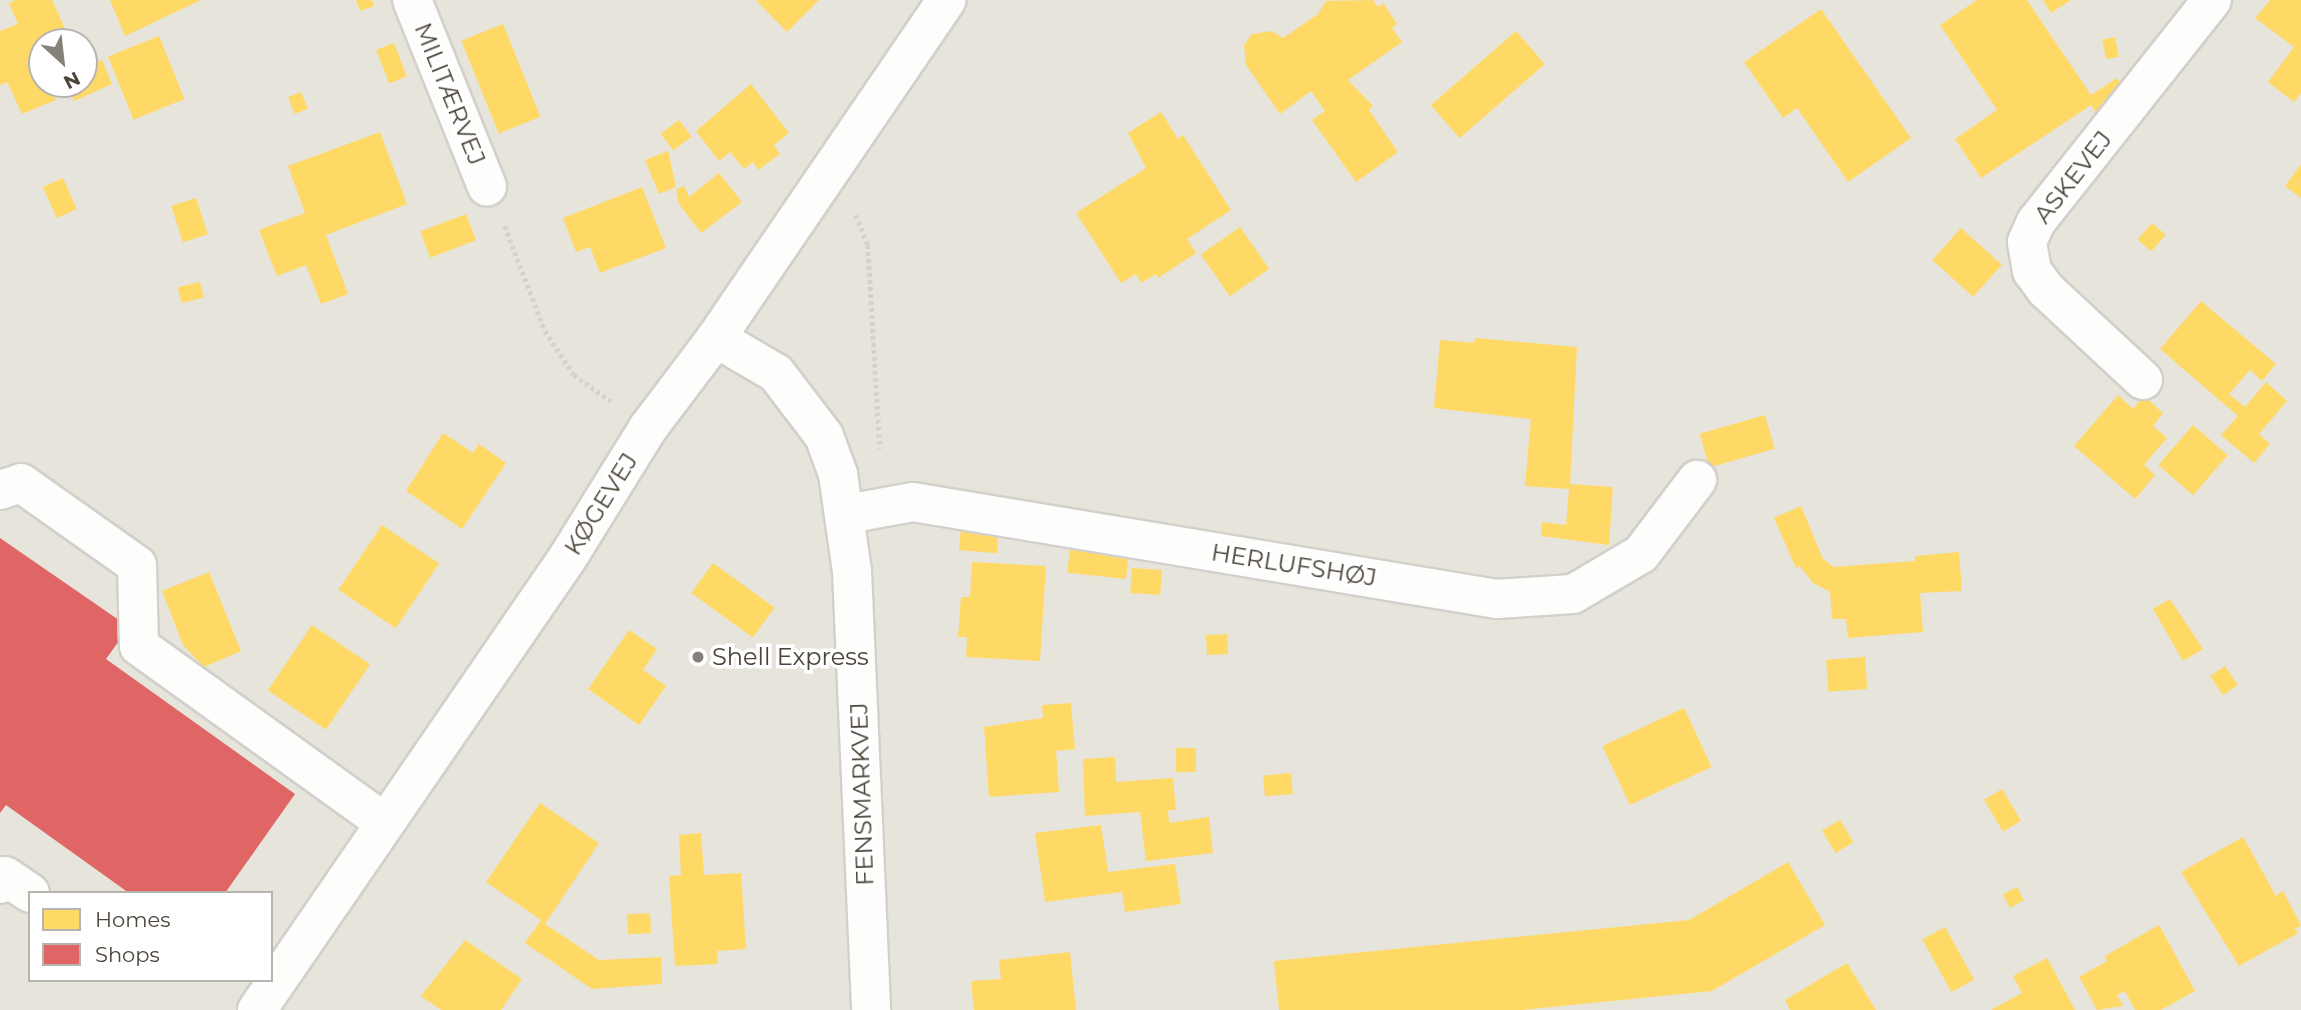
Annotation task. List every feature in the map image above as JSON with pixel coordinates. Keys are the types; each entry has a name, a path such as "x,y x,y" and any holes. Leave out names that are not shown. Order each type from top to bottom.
{"street":[{"name":"MILITÆRVEJ","path":"412,0 487,187"},
{"name":"KØGEVEJ","path":"257,1010 568,557 648,428 716,338 947,0"},
{"name":"ASKEVEJ","path":"2143,380 2046,290 2032,271 2027,242 2036,222 2212,0"},
{"name":"FENSMARKVEJ","path":"716,338 776,373 824,436 865,510 871,1010"},
{"name":"HERLUFSHØJ","path":"865,510 913,502 1497,599 1573,594 1641,555 1697,480"},
{"path":"0,490 20,483 137,565 139,646 385,823"},
{"path":"0,884 5,876 28,892"}],"path":[{"path":"835,162 868,245 865,510"},
{"path":"487,187 524,268 545,331 574,375 648,428"}],"shaded area":[{"path":"0,0 2301,0 2301,1010 0,1010"}],"building: Homes":[{"path":"16,0 52,0 65,28 28,28 28,98 56,100 22,114 7,82 0,85 0,31 18,24 9,3"},
{"path":"110,0 201,0 125,36"},
{"path":"356,0 372,0 374,6 360,11"},
{"path":"756,0 819,0 787,32"},
{"path":"1373,0 1378,7 1383,3 1397,24 1392,28 1402,42 1348,80 1373,106 1369,110 1398,152 1356,182 1312,120 1325,111 1311,91 1280,114 1246,65 1244,45 1252,34 1271,31 1283,38 1318,14 1326,1"},
{"path":"1977,0 2027,0 2091,95 2117,78 2124,87 2098,116 2091,105 1981,178 1955,139 1997,110 1940,25"},
{"path":"2043,0 2071,0 2051,13"},
{"path":"2270,0 2301,0 2301,93 2294,102 2268,82 2294,47 2255,18"},
{"path":"1821,9 1911,138 1848,182 1797,108 1783,118 1744,62"},
{"path":"503,24 540,117 499,134 461,41"},
{"path":"1516,31 1545,64 1460,138 1431,105"},
{"path":"159,36 184,99 133,120 108,57"},
{"path":"2115,37 2119,57 2106,59 2102,39"},
{"path":"394,43 407,77 389,83 376,50"},
{"path":"102,60 112,84 98,90 98,62"},
{"path":"751,84 789,133 774,145 780,154 758,170 753,162 744,169 730,152 719,161 696,131"},
{"path":"301,92 308,109 295,114 288,97"},
{"path":"1161,112 1178,139 1183,135 1231,210 1187,239 1196,253 1158,278 1156,274 1141,283 1136,274 1121,283 1076,213 1146,168 1128,133"},
{"path":"679,120 692,137 673,151 661,134"},
{"path":"380,132 407,204 326,235 348,294 321,304 306,265 277,276 259,230 305,213 288,166"},
{"path":"668,151 676,187 659,194 645,160"},
{"path":"2301,164 2301,198 2285,186"},
{"path":"719,173 742,202 701,233 679,204 676,190 684,186 689,197"},
{"path":"63,178 77,209 57,218 43,187"},
{"path":"642,187 666,248 600,273 590,247 576,252 563,218"},
{"path":"196,198 208,234 183,242 171,206"},
{"path":"466,214 476,240 430,258 420,232"},
{"path":"2152,223 2166,235 2151,251 2138,240"},
{"path":"1240,227 1269,269 1230,296 1201,255"},
{"path":"1961,228 2002,265 1973,297 1932,260"},
{"path":"200,282 204,298 182,303 178,288"},
{"path":"2201,301 2276,364 2262,381 2250,370 2229,394 2245,407 2266,382 2287,401 2259,434 2270,444 2254,463 2221,435 2238,416 2160,349"},
{"path":"1475,338 1577,347 1570,484 1613,487 1609,545 1541,536 1542,522 1566,525 1569,489 1525,486 1531,419 1434,408 1440,340 1474,343"},
{"path":"2118,395 2133,409 2144,396 2163,413 2153,426 2167,438 2144,465 2155,475 2135,499 2074,446"},
{"path":"1765,415 1775,449 1709,467 1700,434"},
{"path":"2193,425 2228,455 2193,495 2158,465"},
{"path":"443,433 473,453 479,444 506,463 462,529 406,491"},
{"path":"1801,506 1823,559 1834,567 1915,561 1915,556 1959,552 1962,591 1920,593 1923,632 1848,638 1846,619 1832,619 1830,592 1812,582 1800,566 1796,568 1774,518"},
{"path":"382,525 439,564 396,628 338,590"},
{"path":"961,527 999,530 997,553 959,550"},
{"path":"1071,538 1130,544 1126,579 1067,573"},
{"path":"972,562 1046,566 1040,661 966,657 967,637 958,637 961,597 970,597"},
{"path":"713,563 774,608 753,638 691,593"},
{"path":"1132,568 1162,570 1160,595 1130,593"},
{"path":"209,572 241,651 204,667 183,645 162,591"},
{"path":"2170,599 2203,649 2183,661 2153,609"},
{"path":"312,625 370,664 326,730 268,690"},
{"path":"629,630 657,649 643,670 666,686 639,725 588,689"},
{"path":"1227,634 1228,654 1207,655 1206,635"},
{"path":"1865,657 1867,689 1828,692 1826,660"},
{"path":"2225,666 2238,685 2223,695 2210,676"},
{"path":"1071,703 1075,749 1056,751 1059,792 989,797 984,727 1043,718 1042,705"},
{"path":"1684,708 1711,767 1630,805 1602,746"},
{"path":"1176,748 1196,748 1196,772 1176,772"},
{"path":"1115,757 1116,782 1173,778 1176,810 1168,810 1169,823 1209,817 1213,853 1146,861 1140,812 1085,816 1083,759"},
{"path":"1291,773 1293,794 1265,796 1263,775"},
{"path":"2002,789 2021,821 2003,832 1984,800"},
{"path":"540,803 599,843 545,924 599,960 661,957 662,984 592,989 525,943 541,920 486,882"},
{"path":"1840,820 1853,842 1835,853 1822,831"},
{"path":"1101,825 1108,872 1175,864 1181,904 1125,912 1122,892 1045,902 1035,833"},
{"path":"701,833 704,875 741,873 746,949 717,951 718,964 675,966 669,876 681,875 679,835"},
{"path":"2243,837 2276,896 2283,891 2301,925 2295,929 2298,933 2239,966 2181,872"},
{"path":"1788,862 1825,925 1712,991 1522,1010 1279,1010 1274,961 1689,920"},
{"path":"2017,887 2024,900 2010,908 2003,895"},
{"path":"650,913 651,933 628,934 627,914"},
{"path":"2159,925 2195,991 2161,1010 2135,1010 2125,991 2117,995 2123,1006 2097,1010 2079,977 2107,961 2105,956"},
{"path":"1945,927 1974,979 1951,992 1922,940"},
{"path":"465,940 522,979 501,1010 441,1010 421,996"},
{"path":"1070,952 1076,1010 974,1010 971,981 1001,979 999,960"},
{"path":"2047,958 2075,1010 1991,1010 2022,993 2013,976"},
{"path":"1847,963 1876,1010 1790,1010 1785,1000"}],"building: Shops":[{"path":"0,538 129,627 106,659 295,794 226,891 126,891 6,805 0,813"}],"place":[{"name":"Shell Express","path":"698,657"}]}
